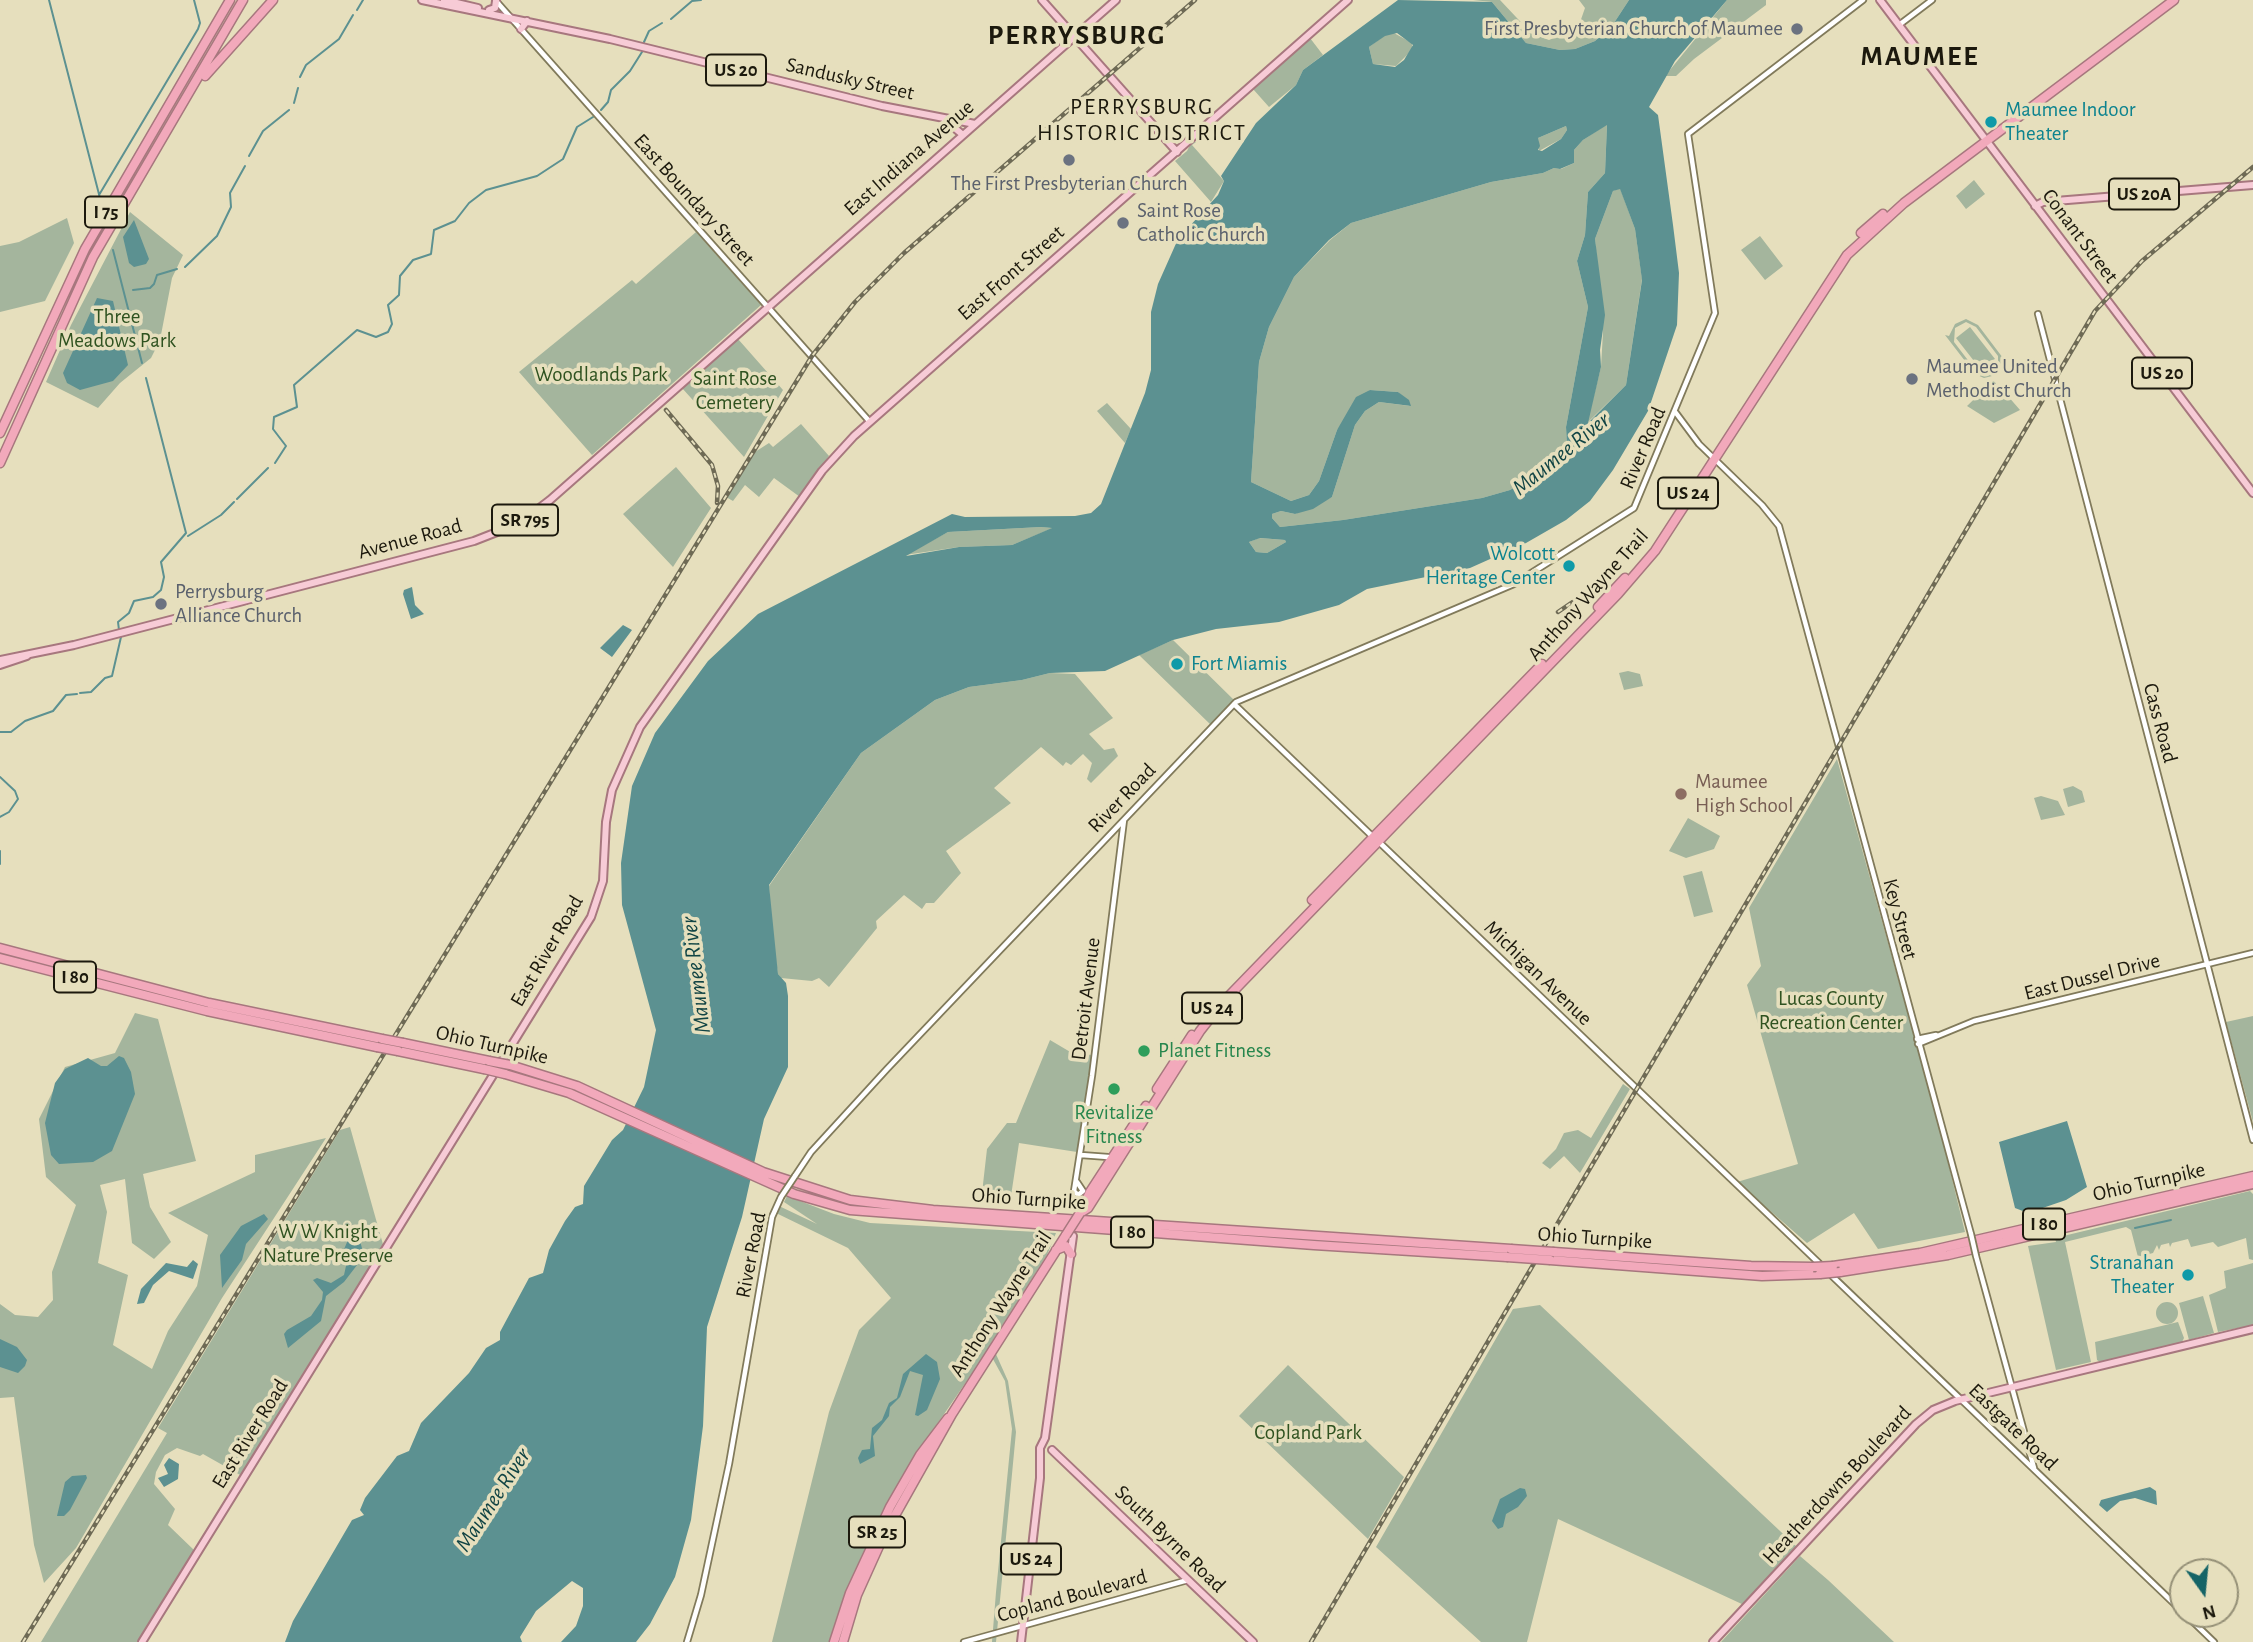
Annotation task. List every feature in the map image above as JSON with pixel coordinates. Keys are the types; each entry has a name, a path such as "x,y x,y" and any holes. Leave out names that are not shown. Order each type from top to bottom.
{"highway":[{"name":"I 75","path":"0,433 95,232 206,43 228,0"},
{"name":"I 75","path":"0,463 93,257 243,0"},
{"path":"189,94 273,0"},
{"name":"Anthony Wayne Trail","path":"1985,140 2166,0"},
{"name":"Anthony Wayne Trail","path":"1084,1209 1106,1159 1143,1111 1201,1022 1247,967 1375,839 1613,592 1661,533 1713,459 1840,256 1855,238 2174,0"},
{"path":"0,425 16,397"},
{"path":"0,470 10,440"},
{"name":"Anthony Wayne Trail","path":"843,1642 858,1595 884,1535 952,1414 1194,1041 1223,1003 1375,839"},
{"name":"Ohio Turnpike","path":"0,948 167,992 510,1065 556,1079 763,1176 824,1194 880,1205 1552,1256 1837,1269 1948,1255 2253,1184"},
{"name":"Ohio Turnpike","path":"0,958 169,1002 505,1074 612,1107"},
{"path":"1171,1055 1201,1022"},
{"name":"Ohio Turnpike","path":"1837,1269 1929,1251 2253,1176"},
{"path":"1056,1250 1066,1246 1071,1254"},
{"name":"Anthony Wayne Trail","path":"835,1642 867,1552 890,1507 932,1437 952,1414"}],"main road":[{"name":"Sandusky Street","path":"422,0 510,17 937,118"},
{"name":"Sandusky Street","path":"444,0 510,17"},
{"path":"1042,0 1177,152"},
{"name":"East Indiana Avenue","path":"768,307 1116,0"},
{"name":"East Front Street","path":"870,422 1348,0"},
{"name":"Conant Street","path":"1880,0 2253,493"},
{"path":"489,10 495,8 495,1"},
{"path":"521,29 527,21"},
{"name":"US 20","path":"937,118 975,124"},
{"name":"US 20","path":"937,118 953,125 963,135"},
{"name":"US 20A","path":"2035,206 2048,202 2253,185"},
{"name":"Avenue Road","path":"0,662 508,530 550,500 768,307"},
{"name":"East River Road","path":"142,1642 591,917 603,881 606,825 612,790 624,758 644,719 822,471 870,422"},
{"name":"US 24","path":"1021,1642 1041,1469 1047,1449 1046,1430 1071,1254 1069,1235"},
{"name":"Heatherdowns Boulevard","path":"1713,1642 1916,1424 1941,1405 2253,1329"},
{"name":"South Byrne Road","path":"1047,1449 1253,1642"}],"street":[{"name":"River Road","path":"687,1642 706,1574 772,1217 794,1176 811,1152 1234,704 1244,697 1514,584 1611,525 1635,505 1713,320 1715,308 1688,138 1693,129 1863,0"},
{"path":"1898,25 1932,0"},
{"name":"East Boundary Street","path":"495,1 870,422"},
{"name":"Cass Road","path":"2038,314 2253,1140"},
{"name":"Key Street","path":"1675,412 1713,459 1762,505 1779,526 2034,1469"},
{"name":"Michigan Avenue","path":"1234,704 1524,981 1818,1269"},
{"name":"Detroit Avenue","path":"1077,1182 1124,819"},
{"name":"East Dussel Drive","path":"1917,1042 1974,1021 2253,953"},
{"path":"1081,1154 1106,1159"},
{"name":"Eastgate Road","path":"1818,1269 1903,1343 2169,1599"},
{"name":"Copland Boulevard","path":"964,1642 1188,1580"},
{"name":"Eastgate Road","path":"2200,1628 2214,1642"}],"green space":[{"path":"1473,0 1500,0 1532,34 1549,40 1578,28 1585,8 1579,0 1629,0 1612,26 1595,41 1575,49 1560,50 1526,43 1492,2"},
{"path":"1727,0 1766,0 1766,5 1694,59 1676,76 1665,76"},
{"path":"1394,33 1412,43 1412,50 1396,66 1373,64 1369,47 1385,35"},
{"path":"1310,38 1323,55 1303,70 1296,85 1269,107 1253,89"},
{"path":"1607,124 1605,173 1588,192 1585,235 1577,261 1588,307 1566,427 1567,446 1541,472 1510,490 1482,498 1280,527 1272,514 1281,511 1295,514 1332,497 1355,425 1365,411 1379,402 1410,406 1398,392 1370,390 1337,430 1319,481 1309,495 1291,501 1251,482 1259,362 1269,327 1294,277 1330,240 1351,223 1491,182 1543,173 1554,168 1561,169 1574,163 1574,150 1583,140"},
{"path":"1566,126 1567,130 1561,139 1539,151 1538,138"},
{"path":"1192,141 1196,142 1192,145 1224,181 1211,202 1175,161 1187,151"},
{"path":"1974,180 1985,194 1966,209 1956,196"},
{"path":"1620,188 1635,229 1642,279 1626,385 1587,423 1601,367 1603,332 1595,239 1613,191"},
{"name":"Three Meadows Park","path":"130,212 183,255 172,278 160,340 151,358 120,383 98,408 46,382 71,325"},
{"path":"67,218 74,243 45,301 0,312 0,246 19,242"},
{"name":"Woodlands Park","path":"696,232 761,305 592,455 519,372 632,280 636,284"},
{"path":"1760,236 1783,266 1765,280 1741,250"},
{"path":"1966,319 1978,325 2006,362 2002,362 1992,376 1984,378 1975,374 1945,335 1949,336 1955,324","holes":["1966,322 1976,327 1998,356 1998,365 1991,373 1977,372 1954,342 1955,328"]},
{"path":"1970,327 1995,359 1981,370 1956,338"},
{"name":"Saint Rose Cemetery","path":"738,339 783,390 744,457 682,388"},
{"path":"1994,380 2020,410 1994,423 1967,406"},
{"path":"1107,403 1131,429 1125,443 1097,411"},
{"path":"801,424 829,456 800,497 774,478 759,497 745,485 733,501 726,497 755,452 769,443 773,447"},
{"path":"676,467 711,508 673,567 623,514"},
{"path":"1053,528 1012,545 959,547 905,555 948,532"},
{"path":"1259,538 1286,542 1267,553 1256,552 1249,542"},
{"path":"1173,640 1236,702 1212,726 1139,655"},
{"path":"1628,671 1640,674 1643,686 1624,690 1619,673"},
{"path":"1050,673 1075,674 1113,718 1089,734 1104,750 1114,748 1118,756 1091,783 1087,779 1092,763 1083,754 1071,765 1066,762 1063,766 1041,747 994,788 1011,803 946,851 961,873 934,903 926,903 922,909 904,895 876,921 877,928 829,987 819,978 812,981 781,978 778,974 772,935 769,886 861,753 935,700 969,687 1022,680"},
{"name":"Lucas County Recreation Center","path":"1837,759 1941,1134 1965,1232 1878,1249 1854,1213 1807,1243 1737,1182 1798,1164 1747,985 1761,966 1749,908"},
{"path":"2073,786 2082,791 2085,802 2068,807 2063,789"},
{"path":"2041,796 2058,801 2065,815 2041,820 2034,798"},
{"path":"1688,818 1720,836 1714,849 1686,858 1669,851"},
{"path":"1702,871 1713,912 1694,917 1683,876"},
{"path":"135,1013 158,1019 196,1161 143,1174 150,1207 171,1242 154,1259 132,1243 125,1179 100,1185 107,1212 98,1263 128,1275 113,1345 152,1369 168,1331 197,1286 208,1235 168,1213 255,1172 255,1155 326,1138 222,1298 76,1548 44,1583 34,1545 14,1397 0,1398 0,1304 15,1315 38,1317 53,1300 52,1272 76,1205 46,1177 39,1119 65,1067 115,1053"},
{"path":"2253,1016 2253,1122 2226,1022"},
{"path":"1050,1040 1072,1053 1092,1055 1077,1152 1019,1143 1011,1196 982,1193 987,1149 1007,1123 1016,1123"},
{"path":"1623,1084 1630,1089 1580,1173 1564,1156 1550,1169 1542,1163 1556,1149 1564,1133 1578,1130 1591,1138"},
{"name":"W W Knight Nature Preserve","path":"350,1127 384,1248 242,1476 203,1454 200,1456 177,1448 165,1455 156,1472 154,1484 175,1509 168,1525 195,1551 139,1642 41,1642 167,1433 158,1428 340,1130"},
{"path":"2250,1191 2253,1194 2253,1260 2249,1259 2246,1238 2218,1247 2213,1242 2191,1247 2188,1239 2172,1243 2170,1247 2169,1243 2161,1245 2159,1250 2157,1245 2153,1253 2138,1257 2131,1230 2126,1227 2065,1242 2091,1362 2056,1370 2028,1246 2056,1242 2055,1238"},
{"path":"787,1196 834,1214 870,1223 1056,1233 1047,1255 991,1343 1008,1381 1016,1432 996,1642 992,1642 1012,1429 1005,1381 988,1350 916,1455 875,1529 830,1642 772,1642 829,1412 859,1330 891,1298 848,1248 776,1213 779,1206 817,1224 784,1202"},
{"path":"2253,1263 2253,1325 2218,1332 2209,1295 2226,1288 2224,1271"},
{"path":"2203,1296 2214,1333 2189,1340 2179,1303"},
{"path":"2167,1302 2177,1309 2178,1313 2171,1323 2167,1324 2157,1317 2156,1313 2163,1303"},
{"path":"1540,1305 1797,1547 1744,1605 1558,1519 1527,1642 1481,1642 1376,1547 1513,1309"},
{"path":"2178,1322 2184,1338 2182,1342 2100,1362 2097,1360 2095,1342"},
{"name":"Copland Park","path":"1288,1365 1404,1477 1368,1539 1239,1416"},
{"path":"1800,1556 1828,1580 1894,1642 1721,1642"}],"water":[{"name":"Maumee River","path":"1398,0 1492,2 1526,43 1560,50 1575,49 1595,41 1612,26 1629,0 1727,0 1675,61 1649,107 1658,115 1673,225 1679,273 1677,325 1648,411 1613,470 1590,501 1566,520 1526,543 1470,568 1367,589 1339,605 1279,622 1216,629 1173,640 1105,671 1050,673 1022,680 969,687 935,700 861,753 769,885 778,974 786,983 788,996 788,1067 764,1119 742,1217 707,1327 703,1426 691,1520 675,1577 650,1624 636,1642 561,1642 576,1626 583,1606 583,1588 572,1581 536,1611 520,1637 522,1642 285,1642 293,1621 352,1520 364,1515 360,1510 365,1498 397,1456 409,1451 421,1423 469,1373 486,1348 500,1340 500,1332 529,1278 543,1273 549,1250 575,1207 583,1204 584,1186 612,1140 623,1130 644,1087 656,1030 622,905 621,863 632,786 655,733 708,661 758,614 952,514 965,517 1075,516 1091,513 1101,504 1145,393 1151,370 1151,312 1158,284 1178,239 1218,195 1224,181 1221,176 1256,123 1296,85 1303,70","holes":["1397,33 1413,45 1404,60 1395,67 1373,64 1369,47 1385,36","1607,125 1605,173 1588,192 1585,235 1577,261 1588,307 1566,427 1567,446 1541,472 1510,490 1482,498 1280,527 1272,514 1281,511 1295,514 1313,509 1332,497 1355,425 1365,411 1379,402 1411,406 1409,400 1398,392 1370,390 1356,397 1337,430 1319,481 1309,495 1291,501 1251,482 1259,362 1269,327 1294,277 1329,240 1351,223 1491,182 1560,169 1574,163 1574,150 1583,140","1566,126 1567,130 1561,139 1542,151 1538,150 1538,138","1620,189 1635,229 1642,280 1626,385 1588,423 1601,367 1600,350 1605,315 1595,239 1613,191","1052,528 1012,545 959,547 906,556 948,532","1260,538 1286,542 1267,553 1256,552 1249,542"]},
{"path":"134,220 149,259 146,264 134,267 129,263 123,237"},
{"path":"97,298 113,301 128,365 113,381 80,390 67,383 63,373"},
{"path":"412,587 415,605 424,614 411,619 403,594 404,590"},
{"path":"623,625 632,630 612,657 600,648"},
{"path":"119,1056 124,1058 131,1072 135,1094 112,1151 93,1162 59,1164 51,1155 45,1123 55,1083 65,1069 88,1058 101,1066 107,1066"},
{"path":"2067,1121 2087,1187 2066,1200 2028,1213 2015,1208 1999,1142"},
{"path":"264,1214 268,1219 246,1244 242,1260 222,1288 220,1255 241,1226"},
{"path":"353,1228 358,1233 364,1256 344,1282 326,1296 321,1321 288,1348 284,1334 311,1316 322,1300 323,1292 313,1280 317,1278 331,1283 344,1275 346,1266 342,1254"},
{"path":"193,1260 198,1264 193,1279 169,1271 153,1285 144,1303 137,1304 141,1289 166,1263 187,1267"},
{"path":"0,1339 17,1347 27,1360 18,1373 0,1367"},
{"path":"926,1354 937,1362 940,1379 927,1410 915,1415 923,1375 910,1371 900,1397 890,1407 889,1416 873,1436 875,1456 860,1464 858,1458 862,1450 870,1449 872,1428 882,1420 889,1403 897,1398 903,1374"},
{"path":"169,1458 179,1464 178,1479 164,1487 158,1478 168,1474 164,1465"},
{"path":"86,1475 87,1478 70,1510 64,1516 57,1516 65,1482 72,1476"},
{"path":"2150,1487 2156,1491 2157,1505 2135,1498 2120,1501 2107,1512 2099,1505 2101,1500"},
{"path":"1520,1488 1525,1489 1527,1496 1518,1507 1506,1514 1503,1527 1498,1529 1492,1521 1500,1499"}],"waterway":[{"path":"49,0 101,202"},
{"path":"99,195 198,29 200,23 194,0"},
{"path":"357,10 363,0"},
{"path":"671,19 692,1 701,0"},
{"path":"300,77 306,65 339,39 353,15"},
{"path":"644,42 649,31 662,23"},
{"path":"601,110 608,102 611,90 630,71 642,52"},
{"path":"294,103 298,88"},
{"path":"249,156 263,131 289,110"},
{"path":"275,463 286,446 273,429 274,417 297,407 294,385 357,330 376,337 388,332 392,324 388,305 399,295 400,276 413,260 431,254 434,230 455,221 469,203 486,190 537,176 563,159 577,127 593,117"},
{"path":"185,267 217,236 231,207 230,193 245,166"},
{"path":"113,250 142,363"},
{"path":"133,290 150,288 157,275 177,269"},
{"path":"119,630 118,622 129,613 134,601 153,597 161,590 164,577 161,562 186,533 146,378"},
{"path":"237,499 268,468"},
{"path":"188,536 221,515 234,502"},
{"path":"80,693 91,692 105,678 112,676 121,637"},
{"path":"0,732 11,732 25,721 53,711 66,695 77,694"},
{"path":"0,777 15,791 18,799 9,812 0,817"},
{"path":"0,851 0,864"},
{"path":"2135,1228 2171,1220"}],"railway":[{"path":"23,1642 812,356 855,302 904,253 1195,0"},
{"path":"1311,1642 2095,311 2142,261 2253,167"},
{"path":"666,410 712,465 718,486 717,503"},
{"path":"1558,612 1577,599"}],"place":[{"name":"First Presbyterian Church of Maumee","path":"1797,29"},
{"name":"Maumee Indoor Theater","path":"1991,122"},
{"name":"The First Presbyterian Church","path":"1069,160"},
{"name":"Saint Rose Catholic Church","path":"1123,223"},
{"name":"Maumee United Methodist Church","path":"1912,379"},
{"name":"Wolcott Heritage Center","path":"1569,566"},
{"name":"Perrysburg Alliance Church","path":"161,604"},
{"name":"Fort Miamis","path":"1177,664"},
{"name":"Maumee High School","path":"1681,794"},
{"name":"Planet Fitness","path":"1144,1051"},
{"name":"Revitalize Fitness","path":"1114,1089"},
{"name":"Stranahan Theater","path":"2188,1275"}],"district":[{"name":"PERRYSBURG","path":"1077,36"},
{"name":"MAUMEE","path":"1920,57"},
{"name":"PERRYSBURG HISTORIC DISTRICT","path":"1142,120"}]}
